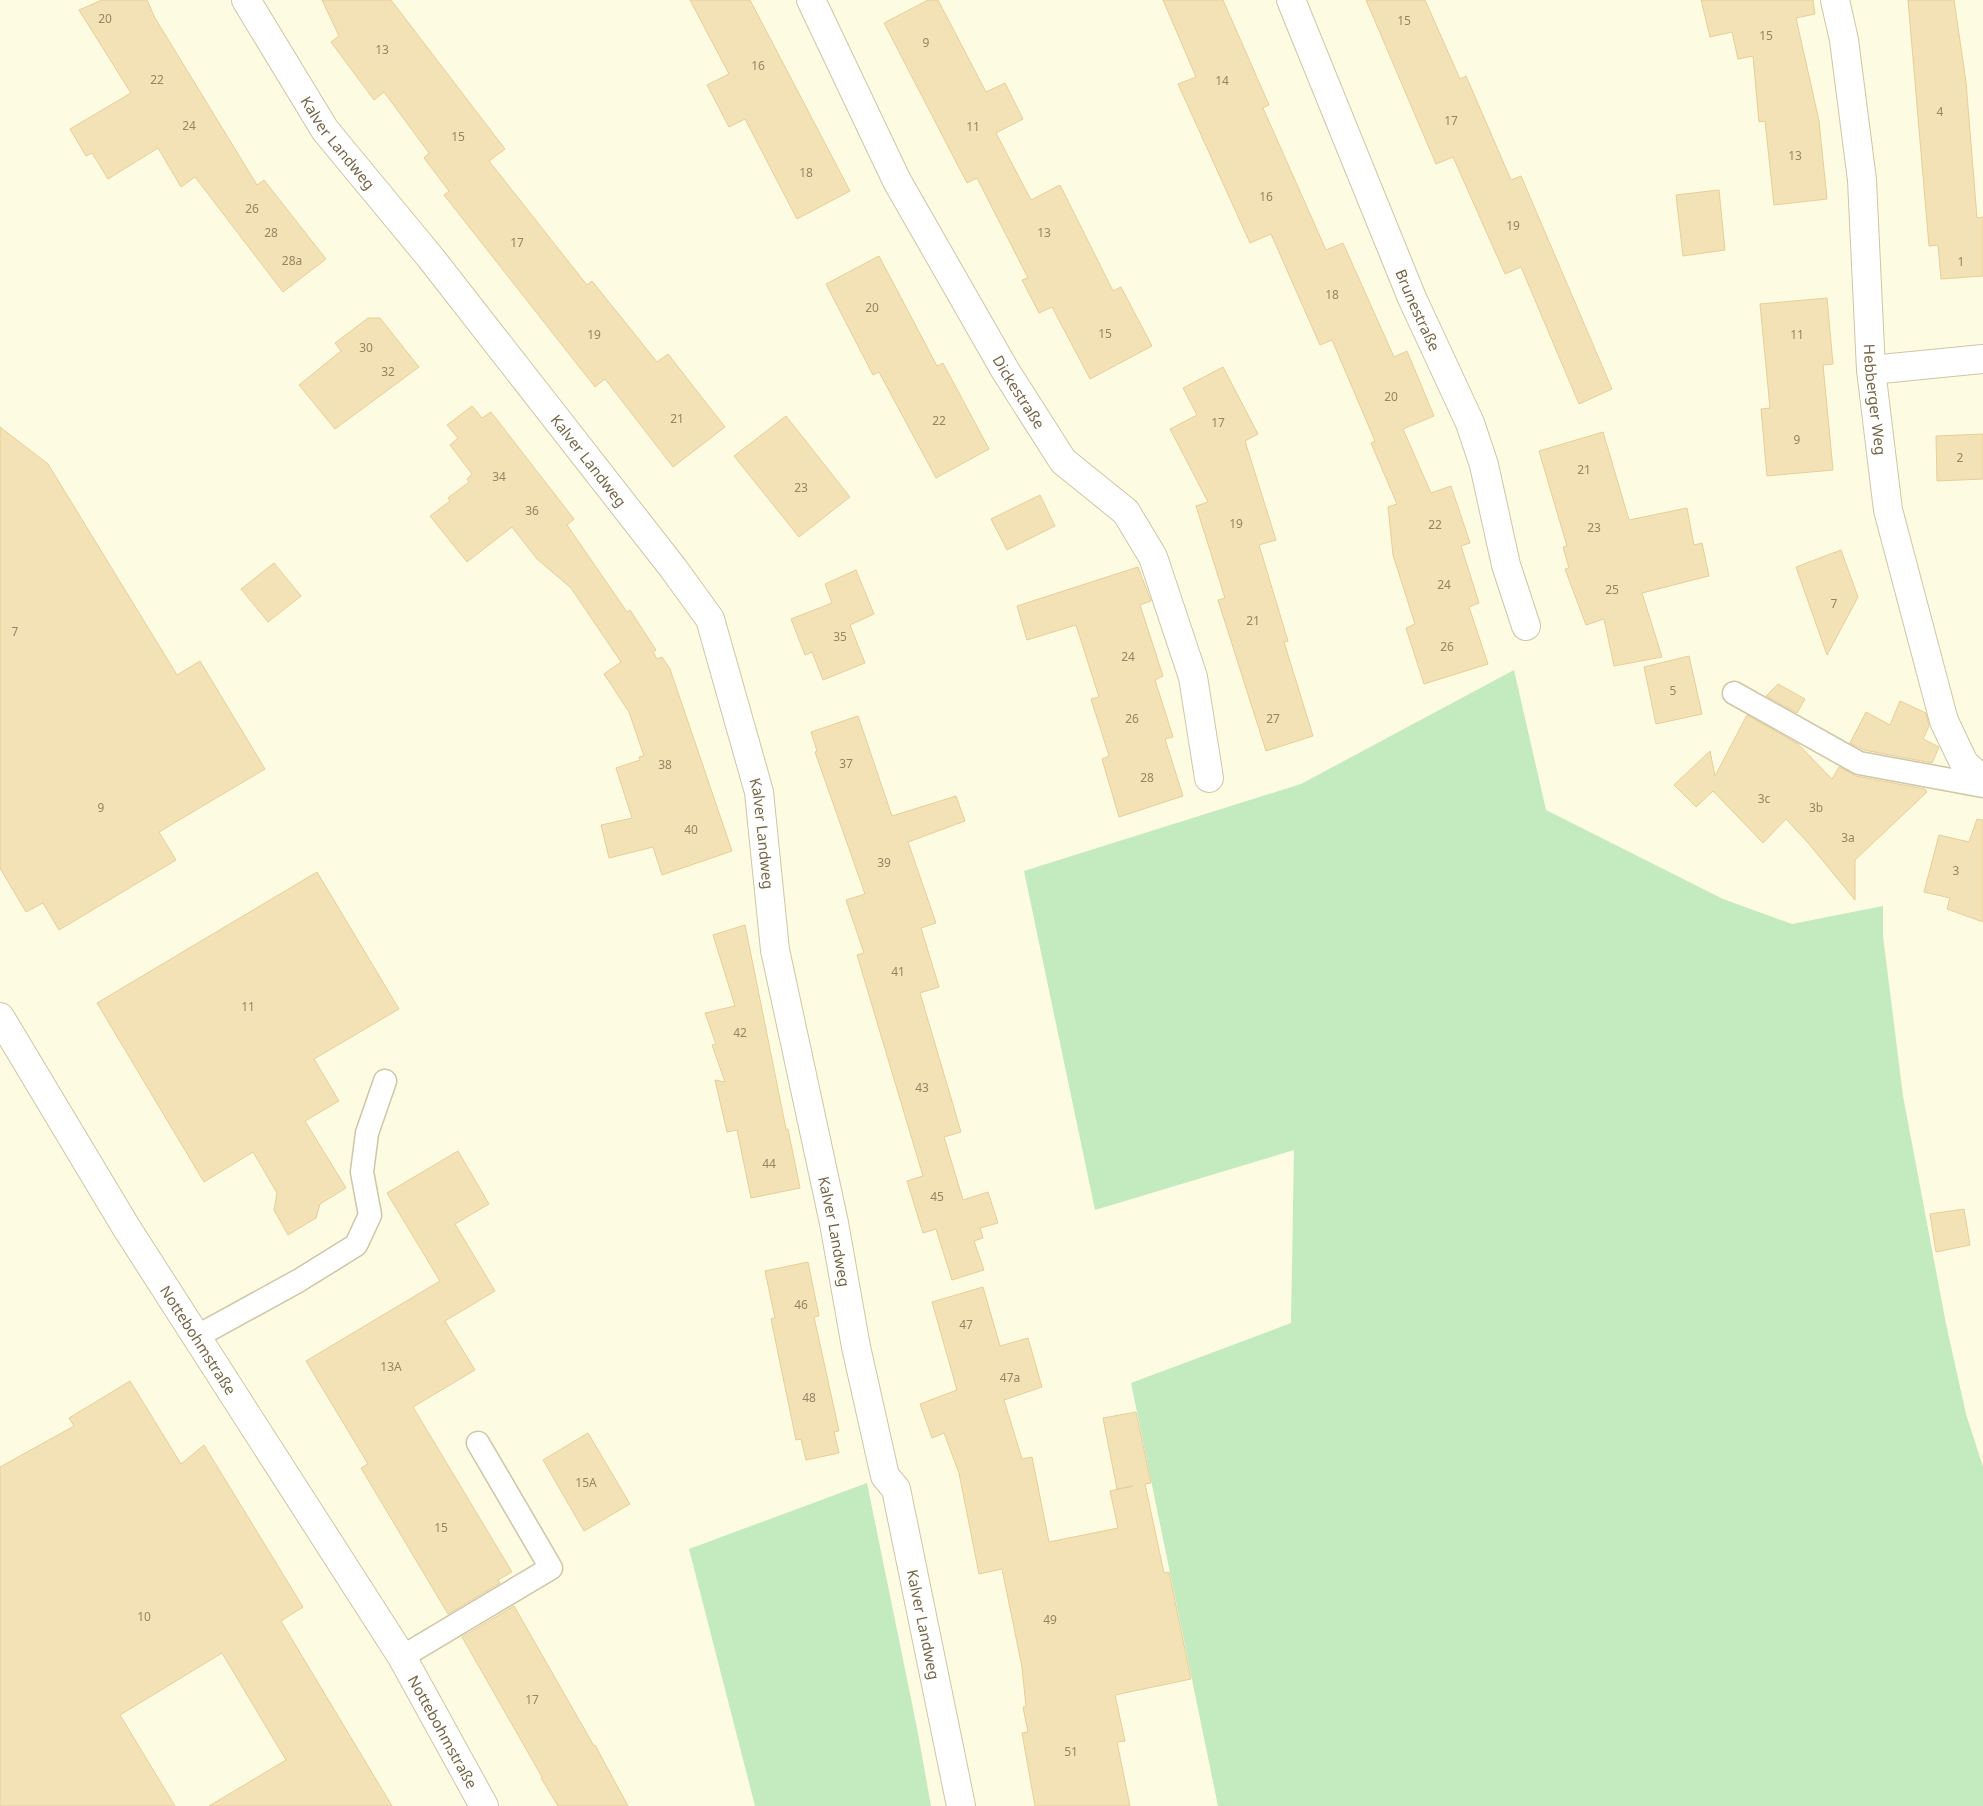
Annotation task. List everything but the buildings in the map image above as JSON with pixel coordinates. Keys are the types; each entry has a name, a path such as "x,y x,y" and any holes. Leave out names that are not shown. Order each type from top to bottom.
{"street":[{"name":"Kalver Landweg","path":"246,0 326,130 436,265 667,560 710,619 759,792 775,950 834,1223 858,1356 885,1476 896,1489 961,1806"},
{"name":"Dickestraße","path":"811,0 898,181 1004,370 1063,461 1126,512 1153,558 1193,677 1209,778"},
{"name":"Brunestraße","path":"1291,0 1412,298 1470,424 1484,464 1506,565 1526,626"},
{"name":"Hebberger Weg","path":"1835,0 1844,40 1862,180 1871,370 1888,510 1944,721 1964,763 1983,781"},
{"path":"1871,370 1983,359"},
{"name":"Nottebohmstraße","path":"0,1017 126,1227 402,1657 484,1806"}],"lane":[{"path":"1734,693 1859,764 1983,786"},
{"path":"196,1336 298,1281 356,1245 370,1215 362,1172 367,1133 385,1080"},
{"name":"Nottebohmstraße","path":"402,1657 551,1568 478,1443"}],"green space":[{"path":"1514,670 1546,810 1723,899 1792,924 1883,906 1883,936 1903,1096 1946,1324 1966,1414 1983,1467 1983,1806 1218,1806 1131,1383 1291,1323 1294,1150 1095,1210 1024,871 1301,784"},
{"path":"867,1483 931,1806 755,1806 689,1549"}]}
